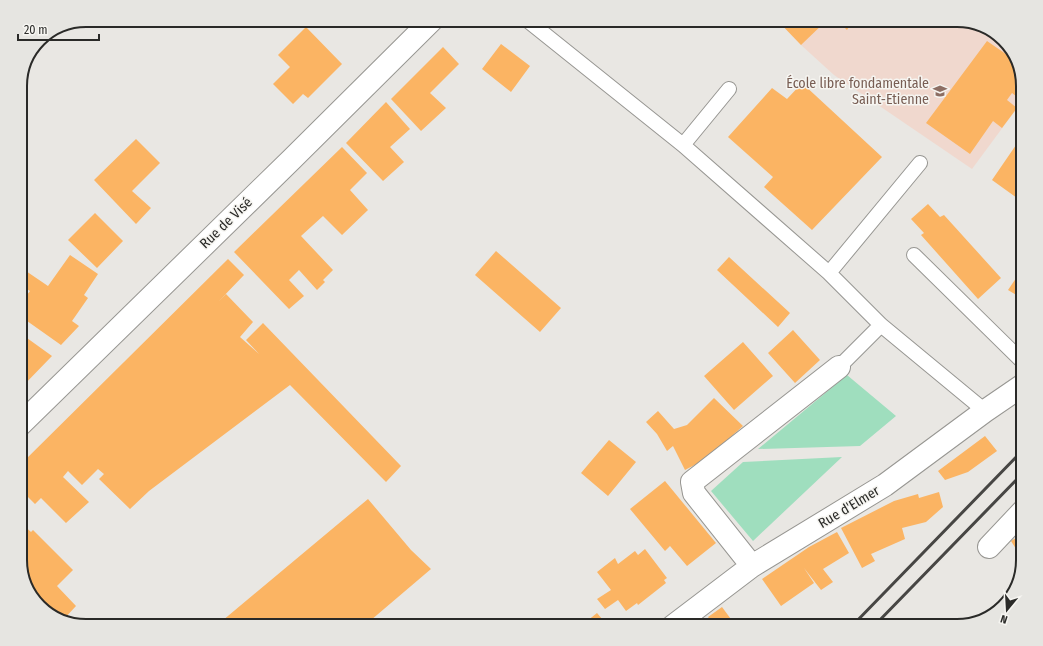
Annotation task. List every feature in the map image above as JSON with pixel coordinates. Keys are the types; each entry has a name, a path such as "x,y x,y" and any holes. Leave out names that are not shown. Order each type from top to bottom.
{"street":[{"name":"Rue de Visé","path":"27,418 425,27"},
{"path":"752,566 694,493 692,482 839,366"},
{"name":"Rue d'Elmer","path":"682,619 752,566 885,485 1016,390"},
{"path":"989,547 1016,518"}],"lane":[{"path":"536,27 683,145 829,273 882,325 985,411"},
{"path":"683,145 729,89"},
{"path":"829,273 920,163"},
{"path":"914,255 1016,355"},
{"path":"839,366 882,325"}],"shaded area":[{"name":"École libre fondamentale Saint-Etienne","path":"784,27 957,27 972,29 993,39 1004,50 1008,57 1014,71 1016,82 1016,109 972,169 834,75"}],"green space":[{"path":"847,375 896,416 860,446 758,449"},
{"path":"842,457 753,541 711,491 743,462"}],"building":[{"path":"306,27 342,64 308,98 303,94 293,104 273,84 290,67 278,55"},
{"path":"784,27 820,27 801,45"},
{"path":"987,41 1007,54 1014,71 1016,82 1016,96 1012,93 1007,100 1016,107 1016,109 1002,128 993,121 970,154 926,123"},
{"path":"501,44 530,66 511,92 482,69"},
{"path":"443,47 459,64 430,93 446,108 421,131 391,99"},
{"path":"802,83 882,157 812,230 764,187 773,177 728,137 772,88 787,99"},
{"path":"386,102 410,129 390,147 404,162 383,181 346,143"},
{"path":"136,139 160,163 132,191 151,208 136,224 94,180"},
{"path":"1016,145 1016,197 992,180"},
{"path":"342,147 367,173 350,190 368,210 342,235 323,216 301,236 333,270 323,280 325,282 317,290 299,270 289,280 304,296 289,309 234,252"},
{"path":"928,204 940,217 944,215 1001,278 978,299 921,235 924,233 911,219"},
{"path":"95,213 123,241 97,268 68,240"},
{"path":"496,251 561,308 540,332 475,275"},
{"path":"70,255 98,274 84,295 88,298 72,321 79,326 61,345 27,321 27,295 30,291 27,289 27,272 48,286"},
{"path":"729,257 790,313 778,327 717,270"},
{"path":"228,259 244,275 219,301 226,294 253,322 240,337 259,354 246,340 263,323 401,466 386,482 290,385 149,491 130,509 99,479 104,474 98,469 82,485 68,471 63,477 89,502 66,523 41,498 35,504 27,496 27,458"},
{"path":"1016,278 1016,295 1008,290"},
{"path":"793,330 820,360 795,383 768,353"},
{"path":"27,338 52,356 27,382"},
{"path":"743,342 773,376 734,410 704,376"},
{"path":"714,398 743,426 706,459 685,470 673,446 667,451 657,434 646,422 658,411 674,429 687,425"},
{"path":"985,436 997,451 968,472 945,480 938,471"},
{"path":"609,440 636,462 608,496 581,473"},
{"path":"665,481 716,543 687,566 670,546 665,551 630,509"},
{"path":"939,492 943,507 926,522 902,528 905,539 871,554 875,561 862,568 841,528 894,501 918,494 919,498"},
{"path":"368,499 411,550 431,569 372,619 224,619"},
{"path":"27,528 31,532 33,530 73,570 57,586 76,606 67,615 47,604 37,593 28,571"},
{"path":"837,532 849,553 823,569 833,582 821,590 804,568 814,583 781,606 762,579 809,547"},
{"path":"1016,538 1016,549 1011,541"},
{"path":"645,549 667,578 664,580 666,583 638,605 637,603 626,611 618,600 605,609 597,599 611,590 597,572 615,558 618,564 635,551 638,555"},
{"path":"722,607 731,619 709,619 708,617"},
{"path":"597,613 602,619 590,619"}],"railway":[{"path":"859,619 1016,457"},
{"path":"881,619 1016,480"}],"place":[{"name":"École libre fondamentale Saint-Etienne","path":"940,91"}]}
